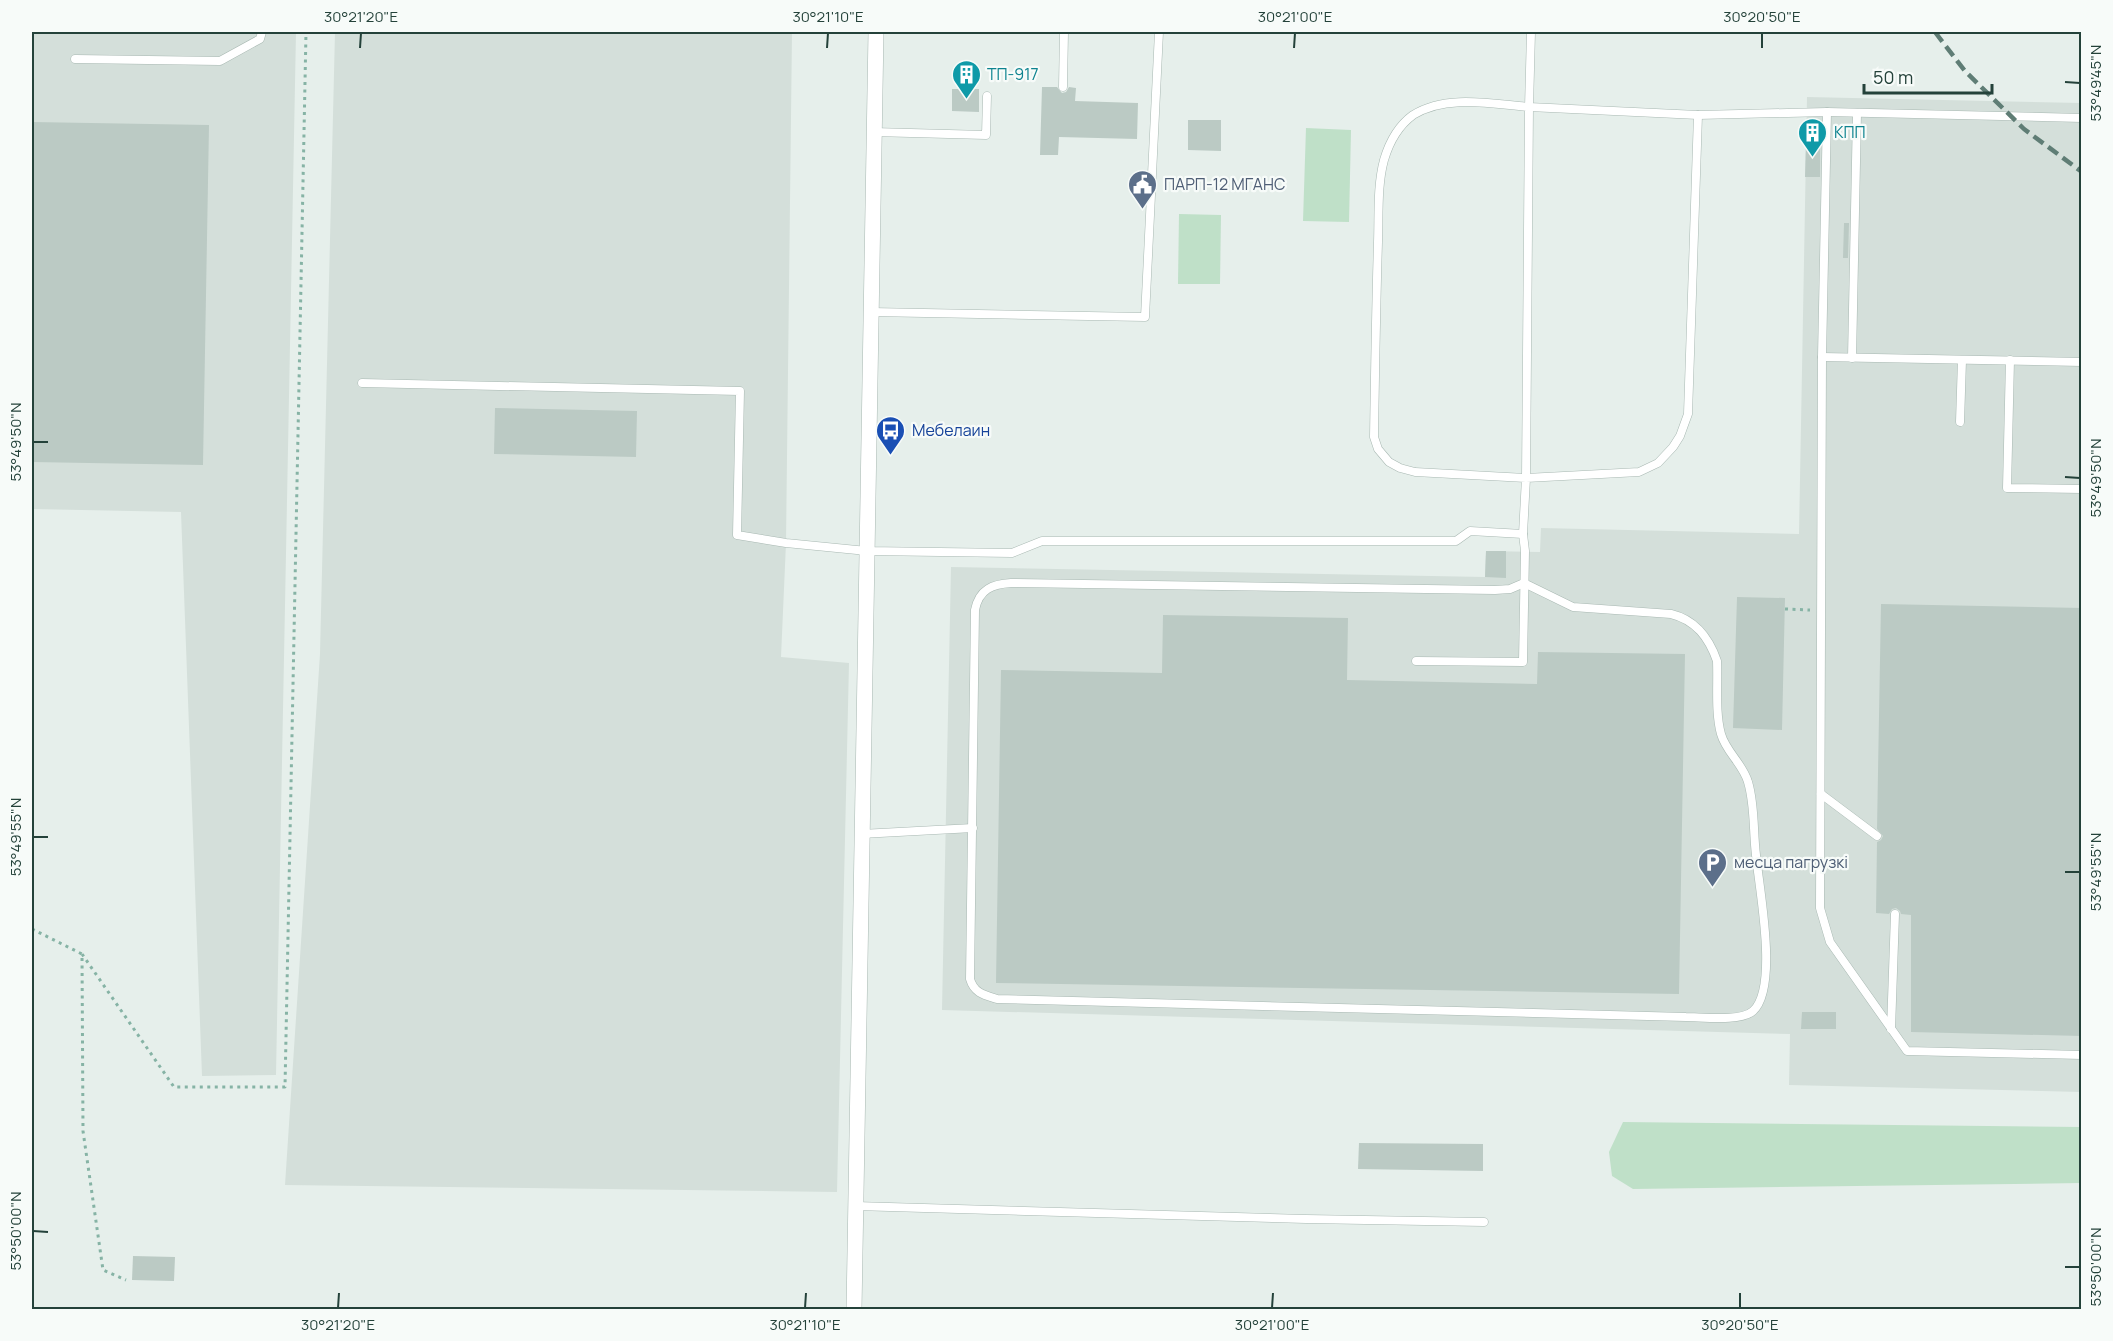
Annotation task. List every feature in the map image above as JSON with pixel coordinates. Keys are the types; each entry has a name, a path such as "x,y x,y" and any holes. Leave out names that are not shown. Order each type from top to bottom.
{"street":[{"path":"854,1310 876,32"}],"lane":[{"path":"75,59 220,61 260,39 262,32"},
{"path":"1063,87 1064,32"},
{"path":"871,312 1145,317 1159,32"},
{"path":"1416,661 1523,662 1531,32"},
{"path":"873,132 986,135 987,96"},
{"path":"1698,115 1688,414 1680,436 1673,447 1658,463 1639,472 1526,478 1407,471 1385,458 1374,438 1381,179 1388,147 1396,132 1406,120 1428,107 1459,103 1698,115 1827,112 2082,118"},
{"path":"1827,112 1822,357 1820,908 1830,942 1907,1051 2082,1055"},
{"path":"1852,358 1857,113"},
{"path":"1822,357 2082,362"},
{"path":"1960,422 1962,360"},
{"path":"2010,360 2007,488 2082,489"},
{"path":"362,383 740,392 737,535 786,543 867,551 1012,553 1042,541 1456,541 1470,531 1523,534"},
{"path":"1011,583 1495,590 1510,589 1524,583 1573,607 1671,614 1684,617 1710,642 1717,661 1721,734 1730,753 1748,779 1766,938 1765,986 1761,1001 1748,1015 1686,1017 1009,999 986,996 972,986 970,978 975,610 977,601 987,588 1011,583"},
{"path":"1821,794 1877,836"},
{"path":"861,834 973,828"},
{"path":"1891,1029 1895,914"},
{"path":"855,1206 1294,1219 1484,1222"}],"path":[{"path":"32,929 81,954 174,1087 285,1087 306,32"},
{"path":"1785,609 1798,609"},
{"path":"81,954 83,1131 103,1270 126,1280"}],"shaded area":[{"path":"32,32 296,32 276,1075 202,1076 181,512 32,509"},
{"path":"335,32 792,32 786,543 781,657 849,663 837,1192 285,1185 320,654"},
{"path":"1807,97 2081,103 2081,1092 1789,1085 1790,1034 942,1010 951,567 1485,577 1486,551 1540,552 1541,528 1799,534"}],"green space":[{"path":"1306,128 1351,130 1349,222 1303,221"},
{"path":"1179,214 1221,215 1220,284 1178,284"},
{"path":"1623,1122 2081,1127 2081,1183 1633,1189 1612,1176 1609,1152"}],"building":[{"path":"1042,87 1057,87 1062,93 1066,92 1069,87 1076,88 1075,101 1138,103 1137,139 1059,137 1058,155 1040,155"},
{"name":"ТП-917","path":"952,89 979,89 979,112 952,111"},
{"path":"1188,120 1221,120 1221,151 1188,150"},
{"path":"32,122 209,125 203,465 32,462"},
{"name":"КПП","path":"1806,139 1820,139 1820,177 1805,177"},
{"path":"1844,223 1849,223 1848,258 1843,258"},
{"path":"495,408 637,411 636,457 494,454"},
{"path":"1486,551 1506,551 1506,578 1485,577"},
{"path":"1737,597 1785,598 1782,730 1733,728"},
{"path":"1881,604 2082,608 2082,1036 1911,1032 1911,915 1901,914 1896,908 1892,909 1889,914 1876,913 1877,842 1883,836 1877,829"},
{"path":"1163,615 1348,618 1347,680 1537,684 1538,652 1685,654 1679,994 996,983 1001,670 1162,673"},
{"path":"1802,1012 1836,1012 1836,1029 1801,1029"},
{"path":"1359,1143 1483,1144 1483,1171 1358,1169"},
{"path":"133,1256 175,1257 174,1281 132,1280"}],"railway":[{"path":"1935,32 1965,71 2024,129 2082,172"}],"place":[{"name":"ТП-917","path":"966,100"},
{"name":"КПП","path":"1813,158"},
{"name":"ПАРП-12 МГАНС","path":"1143,210"},
{"name":"Мебелаин","path":"891,456"},
{"name":"месца пагрузкі","path":"1713,888"}]}
